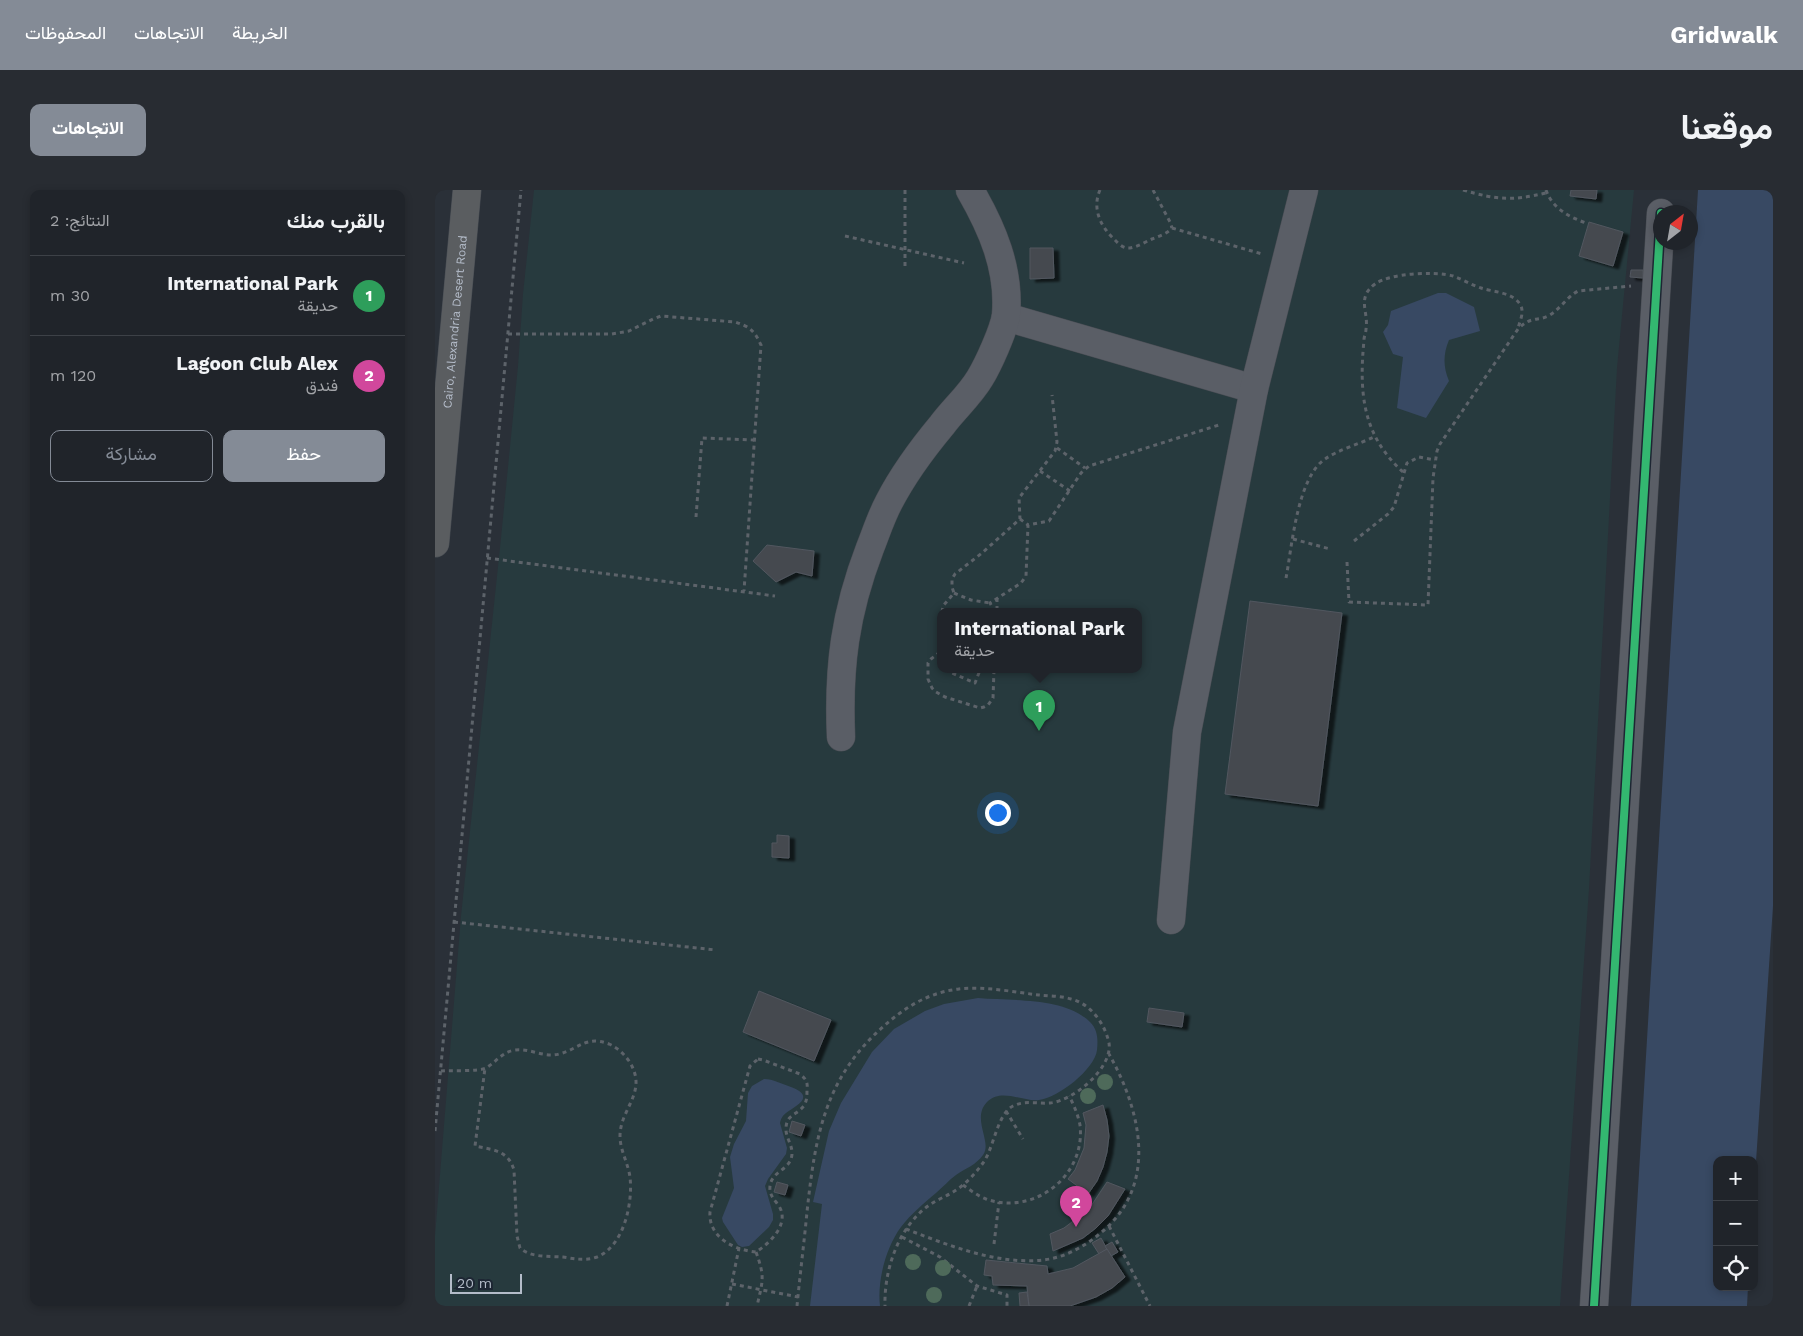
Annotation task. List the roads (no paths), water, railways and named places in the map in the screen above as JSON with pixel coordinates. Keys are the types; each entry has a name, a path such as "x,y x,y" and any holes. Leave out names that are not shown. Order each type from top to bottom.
{"highway":[{"name":"Cairo, Alexandria Desert Road","path":"435,543 467,190"}],"street":[{"path":"841,736 839,696 841,656 859,577 873,539 888,504 907,470 980,378 995,347 1006,317 1005,283 996,242 986,217 970,190"},
{"path":"1171,920 1187,732 1251,402 1304,190"},
{"path":"1661,205 1662,190"},
{"path":"1594,1306 1658,250"},
{"path":"1006,317 1251,402"}],"water":[{"path":"1698,190 1773,190 1773,906 1756,1156 1713,1156 1713,1291 1748,1291 1747,1306 1631,1306 1694,250 1698,250"},
{"path":"1438,293 1446,293 1474,307 1480,331 1449,340 1444,360 1449,381 1426,418 1397,408 1403,357 1393,354 1383,332 1388,325 1391,311"},
{"path":"978,998 1022,1000 1053,1004 1079,1014 1093,1025 1096,1032 1097,1050 1095,1058 1083,1074 1056,1094 1047,1098 1033,1100 1006,1095 994,1097 988,1101 981,1115 985,1143 983,1155 974,1164 951,1179 901,1227 891,1244 881,1275 880,1306 810,1306 822,1204 813,1202 829,1131 841,1103 872,1052 894,1029 925,1011 944,1004"},
{"path":"764,1079 791,1087 799,1091 803,1098 802,1101 784,1115 780,1123 787,1148 786,1154 765,1186 773,1220 769,1227 749,1246 742,1247 738,1245 722,1218 734,1188 730,1157 734,1144 746,1121 748,1093 752,1086"}],"place":[{"name":"International Park","path":"1039,731"},
{"name":"Lagoon Club Alex","path":"1076,1227"}]}
